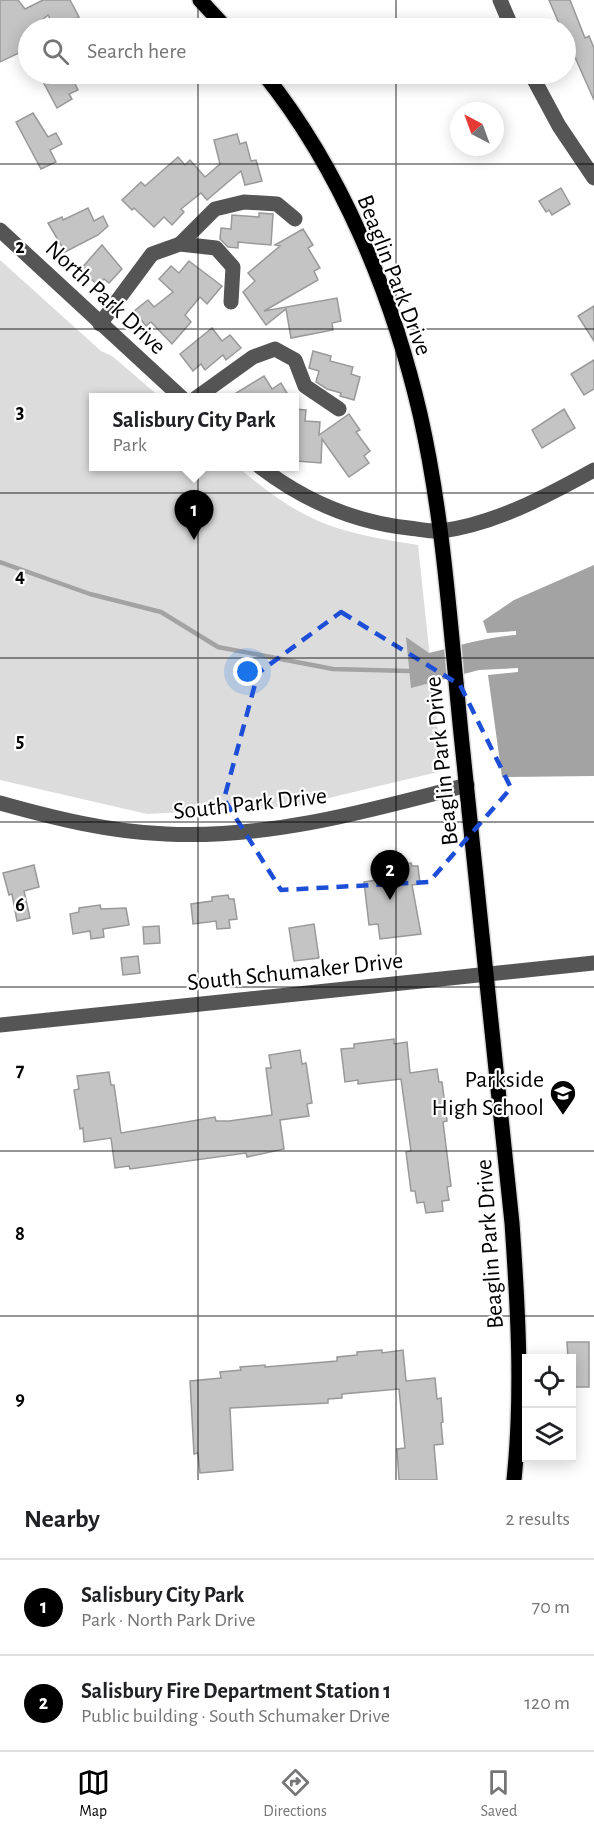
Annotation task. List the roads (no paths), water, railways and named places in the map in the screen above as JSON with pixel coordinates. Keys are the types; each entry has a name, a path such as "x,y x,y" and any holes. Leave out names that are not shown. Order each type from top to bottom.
{"main road":[{"path":"200,0 217,18"},
{"name":"Beaglin Park Drive","path":"271,84 301,126 349,213 399,337 420,416 439,531 451,636 518,1302 519,1396 514,1480"}],"street":[{"path":"500,0 508,18"},
{"path":"536,84 559,126 594,178"},
{"path":"180,244 214,209 244,202 277,204 295,219"},
{"name":"North Park Drive","path":"0,230 176,393"},
{"path":"100,324 152,254 180,244 216,248 233,267 231,302"},
{"path":"203,393 253,357 275,349 295,360 305,386 339,408"},
{"path":"266,471 294,491 336,511 393,526 439,531 486,520 540,498 594,470"},
{"name":"South Park Drive","path":"0,803 120,829 200,834 319,821 467,785"},
{"name":"South Schumaker Drive","path":"0,1025 594,963"}],"waterway":[{"path":"0,562 90,594 161,612 218,647 333,669 409,671"}],"place":[{"name":"Salisbury City Park","path":"194,540"},
{"name":"Salisbury Fire Department Station 1","path":"390,900"},
{"name":"Parkside High School","path":"563,1116"}]}
